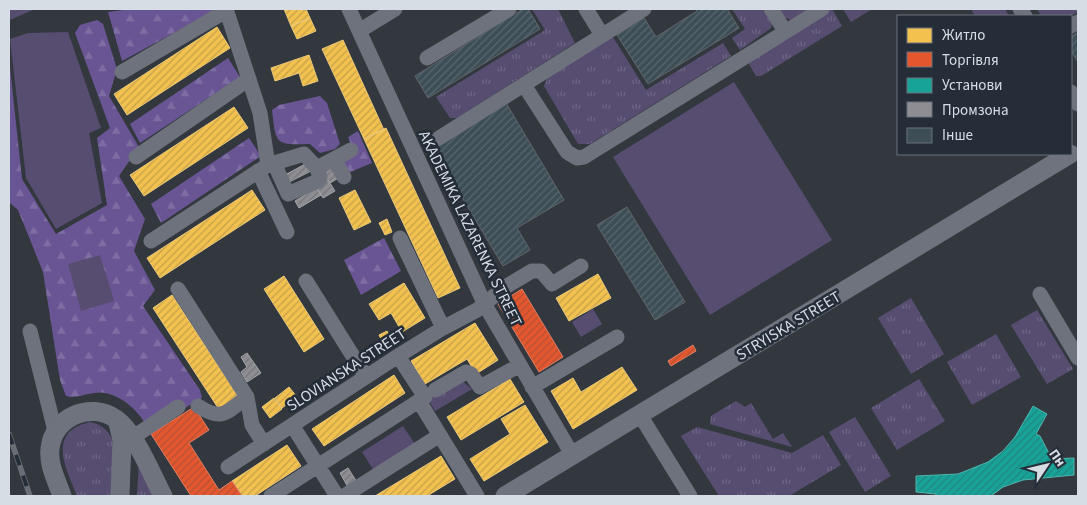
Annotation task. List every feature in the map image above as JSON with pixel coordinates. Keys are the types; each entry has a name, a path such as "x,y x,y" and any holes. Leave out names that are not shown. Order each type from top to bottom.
{"main road":[{"name":"STRYISKA STREET","path":"505,496 1068,155"},
{"path":"62,496 49,456 55,431 61,423 83,412 100,412 116,418 132,438 163,496"},
{"path":"116,418 122,431 120,496"}],"street":[{"name":"AKADEMIKA LAZARENKA STREET","path":"349,9 485,305 573,456"},
{"path":"358,31 395,9"},
{"path":"427,58 509,9"},
{"path":"586,9 602,35"},
{"path":"439,138 644,9"},
{"path":"771,9 785,31"},
{"path":"524,85 567,152 576,158 584,157 822,9"},
{"path":"122,72 226,10 260,113 267,166 287,232"},
{"path":"136,156 249,79"},
{"path":"317,168 351,150"},
{"path":"151,241 267,166 304,154 317,168 320,178 318,181 291,194 285,191 267,166"},
{"path":"334,159 344,178"},
{"path":"400,238 443,328"},
{"name":"SLOVIANSKA STREET","path":"228,467 366,376 443,328 485,305 505,287 536,270 541,271 552,284 581,266"},
{"path":"306,281 366,376"},
{"path":"178,289 247,398 252,424 264,444"},
{"path":"1040,294 1078,358"},
{"path":"30,332 55,431"},
{"path":"532,387 617,337"},
{"path":"272,496 424,397 398,356"},
{"path":"435,390 466,372 471,374 480,387 520,365"},
{"path":"198,406 216,416 247,398"},
{"path":"419,401 476,496"},
{"path":"132,438 178,407"},
{"path":"640,415 690,496"},
{"path":"292,425 337,496"},
{"path":"344,496 440,435"}],"green space":[{"path":"9,9 35,9 10,20"},
{"path":"131,9 218,9 122,61 108,12"},
{"path":"532,9 558,9 575,43 457,118 450,118 436,97 545,30"},
{"path":"732,9 762,9 772,24 771,28 740,50 732,38 745,29"},
{"path":"778,9 810,9 791,20 783,17"},
{"path":"832,9 842,26 761,76 756,76 749,64 750,60"},
{"path":"843,9 872,9 851,22"},
{"path":"971,9 1005,9 1008,15 974,15"},
{"path":"1037,9 1078,9 1078,12 1072,15 1040,15"},
{"path":"97,20 103,24 117,69 109,96 139,147 119,176 145,219 134,251 155,290 143,306 200,390 202,398 159,423 146,425 131,406 109,394 66,396 60,380 43,272 18,210 9,202 9,58 22,179 56,234 107,205 97,138 110,128 75,33 80,25"},
{"path":"68,32 101,128 89,133 102,203 56,229 26,178 10,39 28,33"},
{"path":"611,34 646,90 723,43 731,56 590,144 578,144 544,86 548,76"},
{"path":"228,58 240,77 140,143 130,124"},
{"path":"734,82 832,240 710,315 613,157"},
{"path":"320,96 327,103 340,144 335,149 320,153 310,144 290,144 279,140 275,130 272,110 279,105"},
{"path":"358,131 372,163 348,173 341,157 353,150 348,137"},
{"path":"249,138 261,156 161,223 151,204"},
{"path":"384,238 401,271 361,295 344,260"},
{"path":"100,255 114,301 81,311 68,264"},
{"path":"911,298 944,354 911,374 878,318"},
{"path":"593,309 602,324 581,337 572,322"},
{"path":"1037,310 1073,369 1047,384 1011,325"},
{"path":"996,334 1021,377 972,405 947,362"},
{"path":"919,379 945,421 897,450 871,408"},
{"path":"456,380 461,380 472,389 435,411 428,399"},
{"path":"736,401 745,407 751,403 773,439 783,433 792,447 710,424 711,416"},
{"path":"855,417 891,476 865,492 829,432"},
{"path":"90,422 101,426 113,441 115,463 113,496 77,496 68,474 63,452 64,442 68,434 76,427"},
{"path":"403,426 415,444 374,471 362,452"},
{"path":"697,427 792,453 823,435 841,465 789,496 719,496 681,436"},
{"path":"139,463 156,496 137,496"}],"building: Житло":[{"path":"284,9 306,9 310,18 291,26"},
{"path":"310,18 316,31 297,39 291,26"},
{"path":"217,27 230,48 127,115 114,94"},
{"path":"343,40 384,130 364,139 322,49"},
{"path":"309,55 318,81 303,86 299,73 275,81 271,68"},
{"path":"234,107 248,128 144,196 130,175"},
{"path":"386,128 460,288 438,298 364,139"},
{"path":"252,190 265,210 160,278 147,258"},
{"path":"355,190 371,222 354,230 339,198"},
{"path":"387,219 392,232 385,235 379,223"},
{"path":"598,274 611,298 569,321 556,298"},
{"path":"284,276 324,339 304,352 264,289"},
{"path":"404,283 425,318 402,332 391,313 379,320 369,304"},
{"path":"172,295 239,398 220,411 153,308"},
{"path":"475,323 498,360 476,374 467,359 425,384 411,361"},
{"path":"387,331 393,343 385,347 379,335"},
{"path":"622,367 637,390 573,429 551,391 573,378 581,392"},
{"path":"394,375 405,393 324,446 312,429"},
{"path":"510,379 524,402 461,440 447,417"},
{"path":"289,387 297,397 282,408 275,398"},
{"path":"274,398 282,409 270,418 262,407"},
{"path":"525,405 548,442 484,481 470,459 510,434 501,419"},
{"path":"287,445 301,466 255,496 242,496 232,481"},
{"path":"441,456 455,479 427,496 375,496"}],"building: Торгівля":[{"path":"522,289 563,357 539,372 498,304"},
{"path":"693,345 696,351 671,366 668,361"},
{"path":"194,407 209,430 189,443 219,490 232,481 242,496 191,496 151,434"}],"building: Установи":[{"path":"1033,406 1047,414 1036,434 1040,436 1052,459 1074,458 1074,475 1023,480 1003,487 991,496 936,496 936,494 916,492 916,476 958,474 988,462 1003,451 1015,437"}],"building: Промзона":[{"path":"307,163 311,171 289,182 285,175"},
{"path":"332,163 340,177 330,183 321,169"},
{"path":"328,180 335,191 323,198 317,188"},
{"path":"317,188 321,195 299,208 295,201"},
{"path":"247,353 261,373 247,382 241,372 247,367 241,357"},
{"path":"348,468 358,484 349,489 340,473"}],"building: Інше":[{"path":"523,9 528,9 540,29 428,98 415,76"},
{"path":"695,9 727,9 739,28 648,84 617,35 644,18 656,37 697,11"},
{"path":"1078,32 1078,62 1072,53 1072,36"},
{"path":"506,103 564,200 517,228 530,250 503,266 432,147"},
{"path":"627,207 685,302 655,320 597,225"}],"railway":[{"path":"9,434 30,496"}]}
